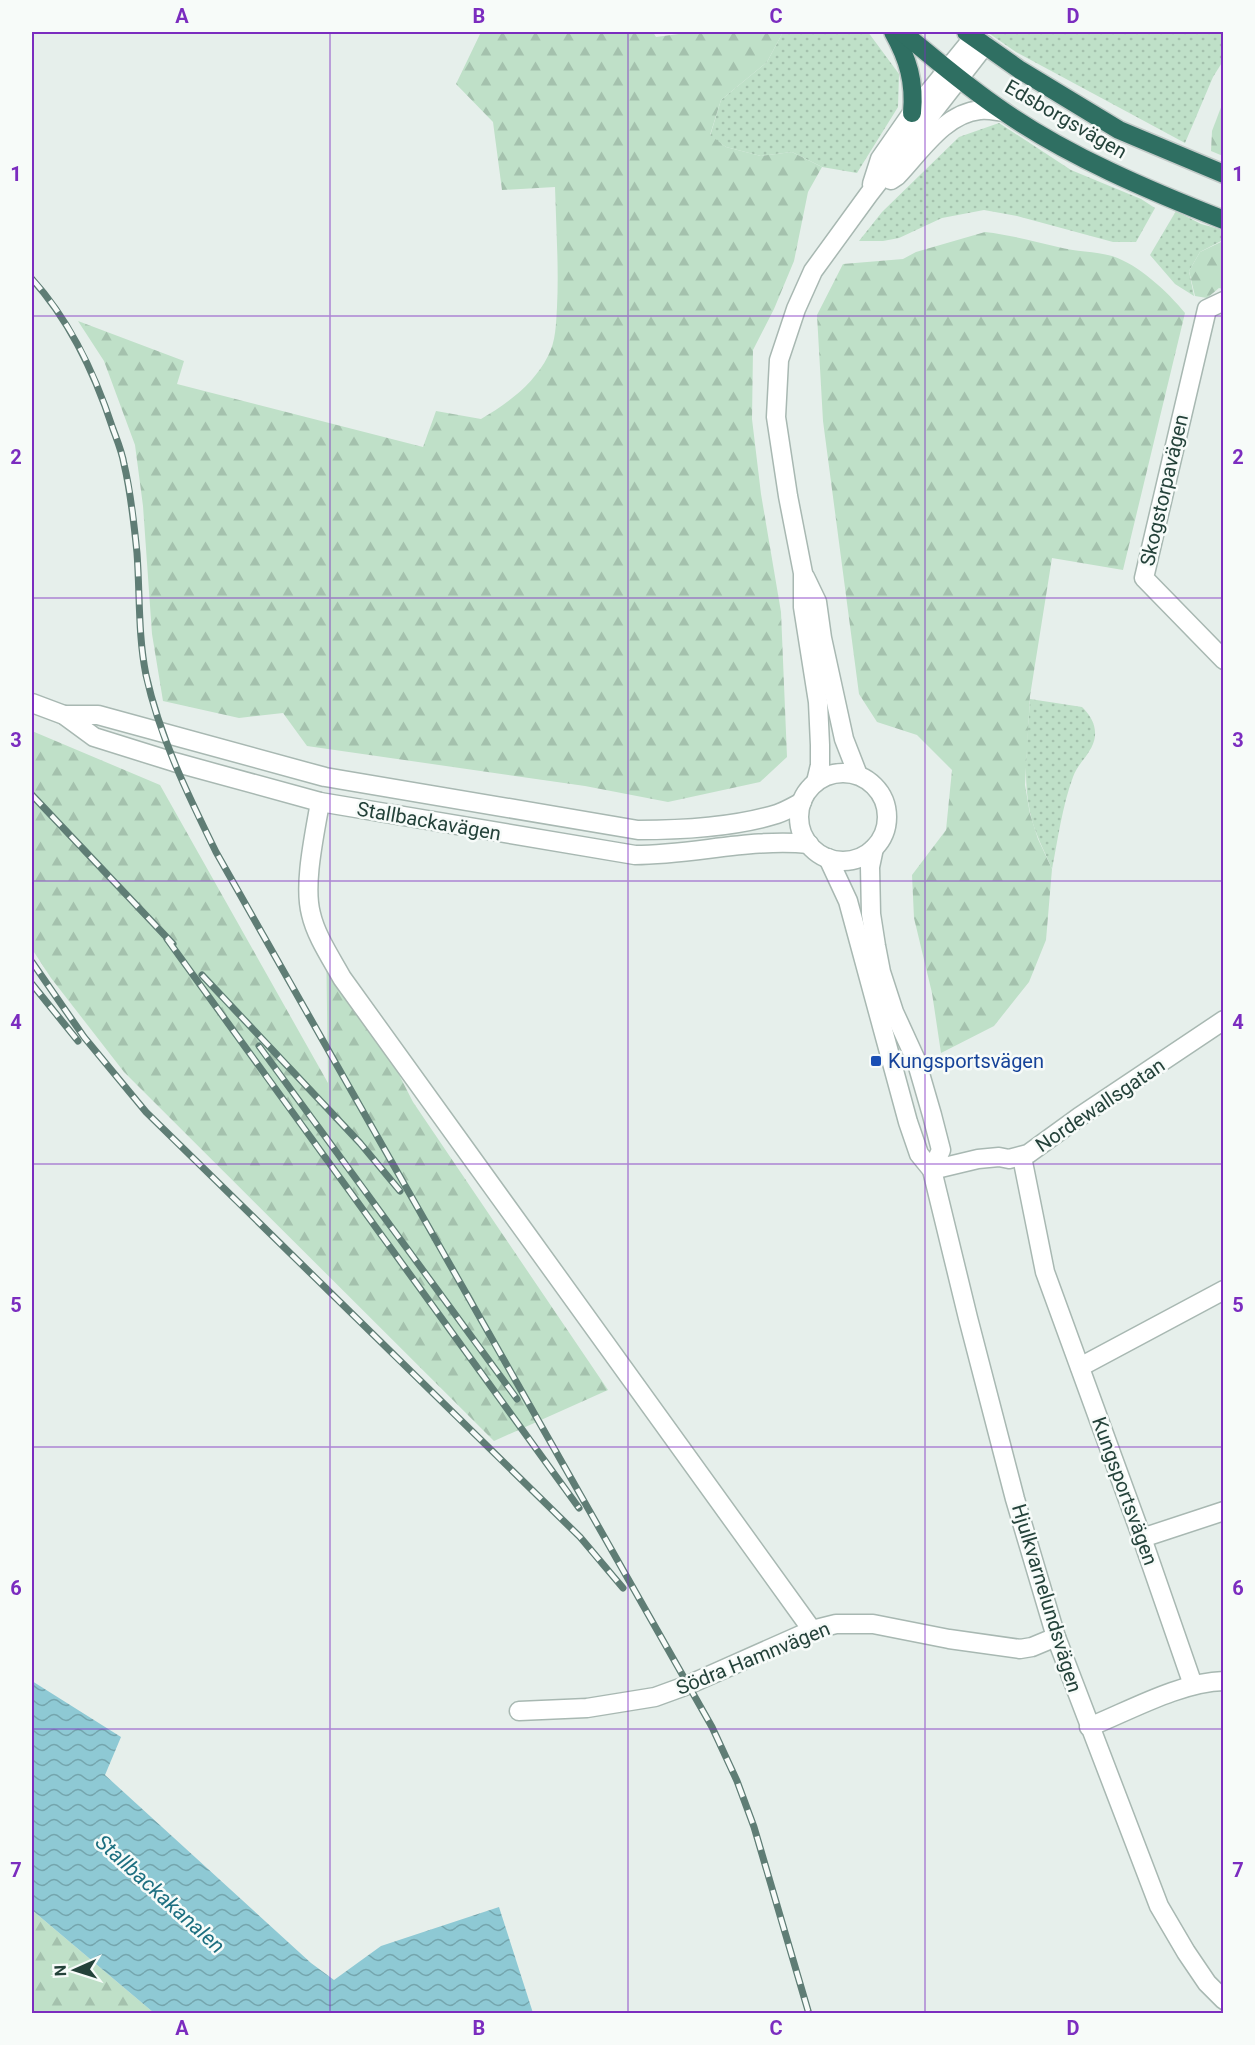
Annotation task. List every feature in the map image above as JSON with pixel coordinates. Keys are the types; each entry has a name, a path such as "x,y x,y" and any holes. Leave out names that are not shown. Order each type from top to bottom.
{"highway":[{"path":"893,32 909,68 914,91 912,113"},
{"name":"Edsborgsvägen","path":"902,32 1004,112 1053,142 1139,184 1224,220"},
{"name":"Edsborgsvägen","path":"975,38 1020,70 1119,130 1224,174"}],"street":[{"path":"816,782 820,765 818,702 803,607 803,573 776,417 779,360 796,309 813,271 953,74 975,38"},
{"path":"869,194 880,159 912,113 953,74"},
{"path":"869,194 897,176 944,126 961,116 980,110 1004,112"},
{"name":"Skogstorpavägen","path":"1224,301 1207,309 1144,578 1224,660"},
{"path":"803,573 817,602 834,698 844,739 858,775"},
{"name":"Stallbackavägen","path":"32,703 64,716 94,737 174,762 320,802 635,855 674,854 781,842 809,844"},
{"name":"Stallbackavägen","path":"64,716 98,715 325,777 638,830 675,830 724,824 778,814 802,802"},
{"path":"835,773 858,775 880,792 887,817 884,834 874,848 860,857 851,860 828,858 817,852 803,834 800,822 802,802 816,782 835,773"},
{"path":"320,802 314,837 309,898 311,915 342,978 812,1630"},
{"name":"Hjulkvarnelundsvägen","path":"874,848 870,867 871,914 876,946 881,972 894,1012 916,1060 932,1115 940,1150 932,1170"},
{"name":"Hjulkvarnelundsvägen","path":"828,858 848,900 908,1122 919,1154 932,1170 1006,1465 1056,1637 1159,1906 1207,1983 1224,2000"},
{"name":"Nordewallsgatan","path":"932,1170 978,1160 1022,1157 1224,1020"},
{"name":"Kungsportsvägen","path":"1022,1157 1045,1272 1193,1685"},
{"path":"1080,1367 1224,1290"},
{"path":"1142,1538 1224,1511"},
{"name":"Södra Hamnvägen","path":"519,1711 587,1708 655,1697 688,1685 812,1630 836,1624 873,1624 949,1639 1020,1649 1032,1647 1056,1637"},
{"path":"1089,1727 1193,1685 1207,1681 1224,1681"}],"green space":[{"path":"481,32 653,32 656,37 694,32 783,32 767,62 721,100 710,135 726,147 761,156 792,152 822,167 808,192 794,261 774,309 753,350 752,419 761,494 781,612 787,757 760,782 668,802 585,786 307,746 283,713 239,718 163,701 152,634 143,506 135,445 104,361 78,321 184,361 177,384 423,447 436,411 481,419 500,407 535,376 553,344 558,292 555,187 502,190 493,122 456,84"},
{"path":"783,32 868,32 899,74 898,107 857,173 822,167 792,152 761,156 726,147 710,136 721,100 767,62"},
{"path":"987,32 1223,32 1223,61 1213,77 1185,143 1016,52"},
{"path":"1223,102 1223,156 1211,151 1212,131"},
{"path":"999,123 1071,170 1141,199 1155,208 1136,242 1113,242 1017,216 984,210 942,218 899,238 859,241 882,212 959,137"},
{"path":"1176,211 1201,224 1223,230 1223,240 1200,252 1189,271 1194,296 1175,284 1150,255"},
{"path":"985,232 1065,249 1105,254 1122,260 1152,280 1185,313 1123,570 1052,558 1030,696 1025,785 1030,814 1038,839 1052,869 1046,940 1029,982 994,1026 941,1053 932,993 914,918 912,875 946,830 952,770 917,735 877,722 859,694 823,421 817,315 843,264 903,259 916,252"},
{"path":"1223,241 1223,289 1219,288 1207,298 1195,296 1189,271 1200,252"},
{"path":"1030,699 1082,707 1088,713 1095,728 1094,742 1075,772 1069,788 1052,869 1034,827 1026,784"},
{"path":"32,731 160,785 328,1083 326,932 413,1102 608,1390 494,1441 124,1072 51,978 32,949"},
{"path":"32,1910 154,2013 32,2013"}],"water":[{"name":"Stallbackakanalen","path":"32,1681 121,1737 105,1775 311,1963 334,1980 381,1946 499,1907 533,2013 154,2013 32,1910"}],"railway":[{"path":"32,279 59,313 90,369 121,451 129,486 135,531 143,660 159,721 185,788 216,852 712,1727 737,1781 754,1827 809,2014"},
{"path":"32,795 173,944"},
{"path":"167,939 579,1508"},
{"path":"32,962 84,1037 146,1112 580,1537 623,1588"},
{"path":"202,975 360,1143 400,1191"},
{"path":"32,984 78,1041"},
{"path":"259,1046 517,1399"}],"place":[{"name":"Kungsportsvägen","path":"876,1061"}]}
